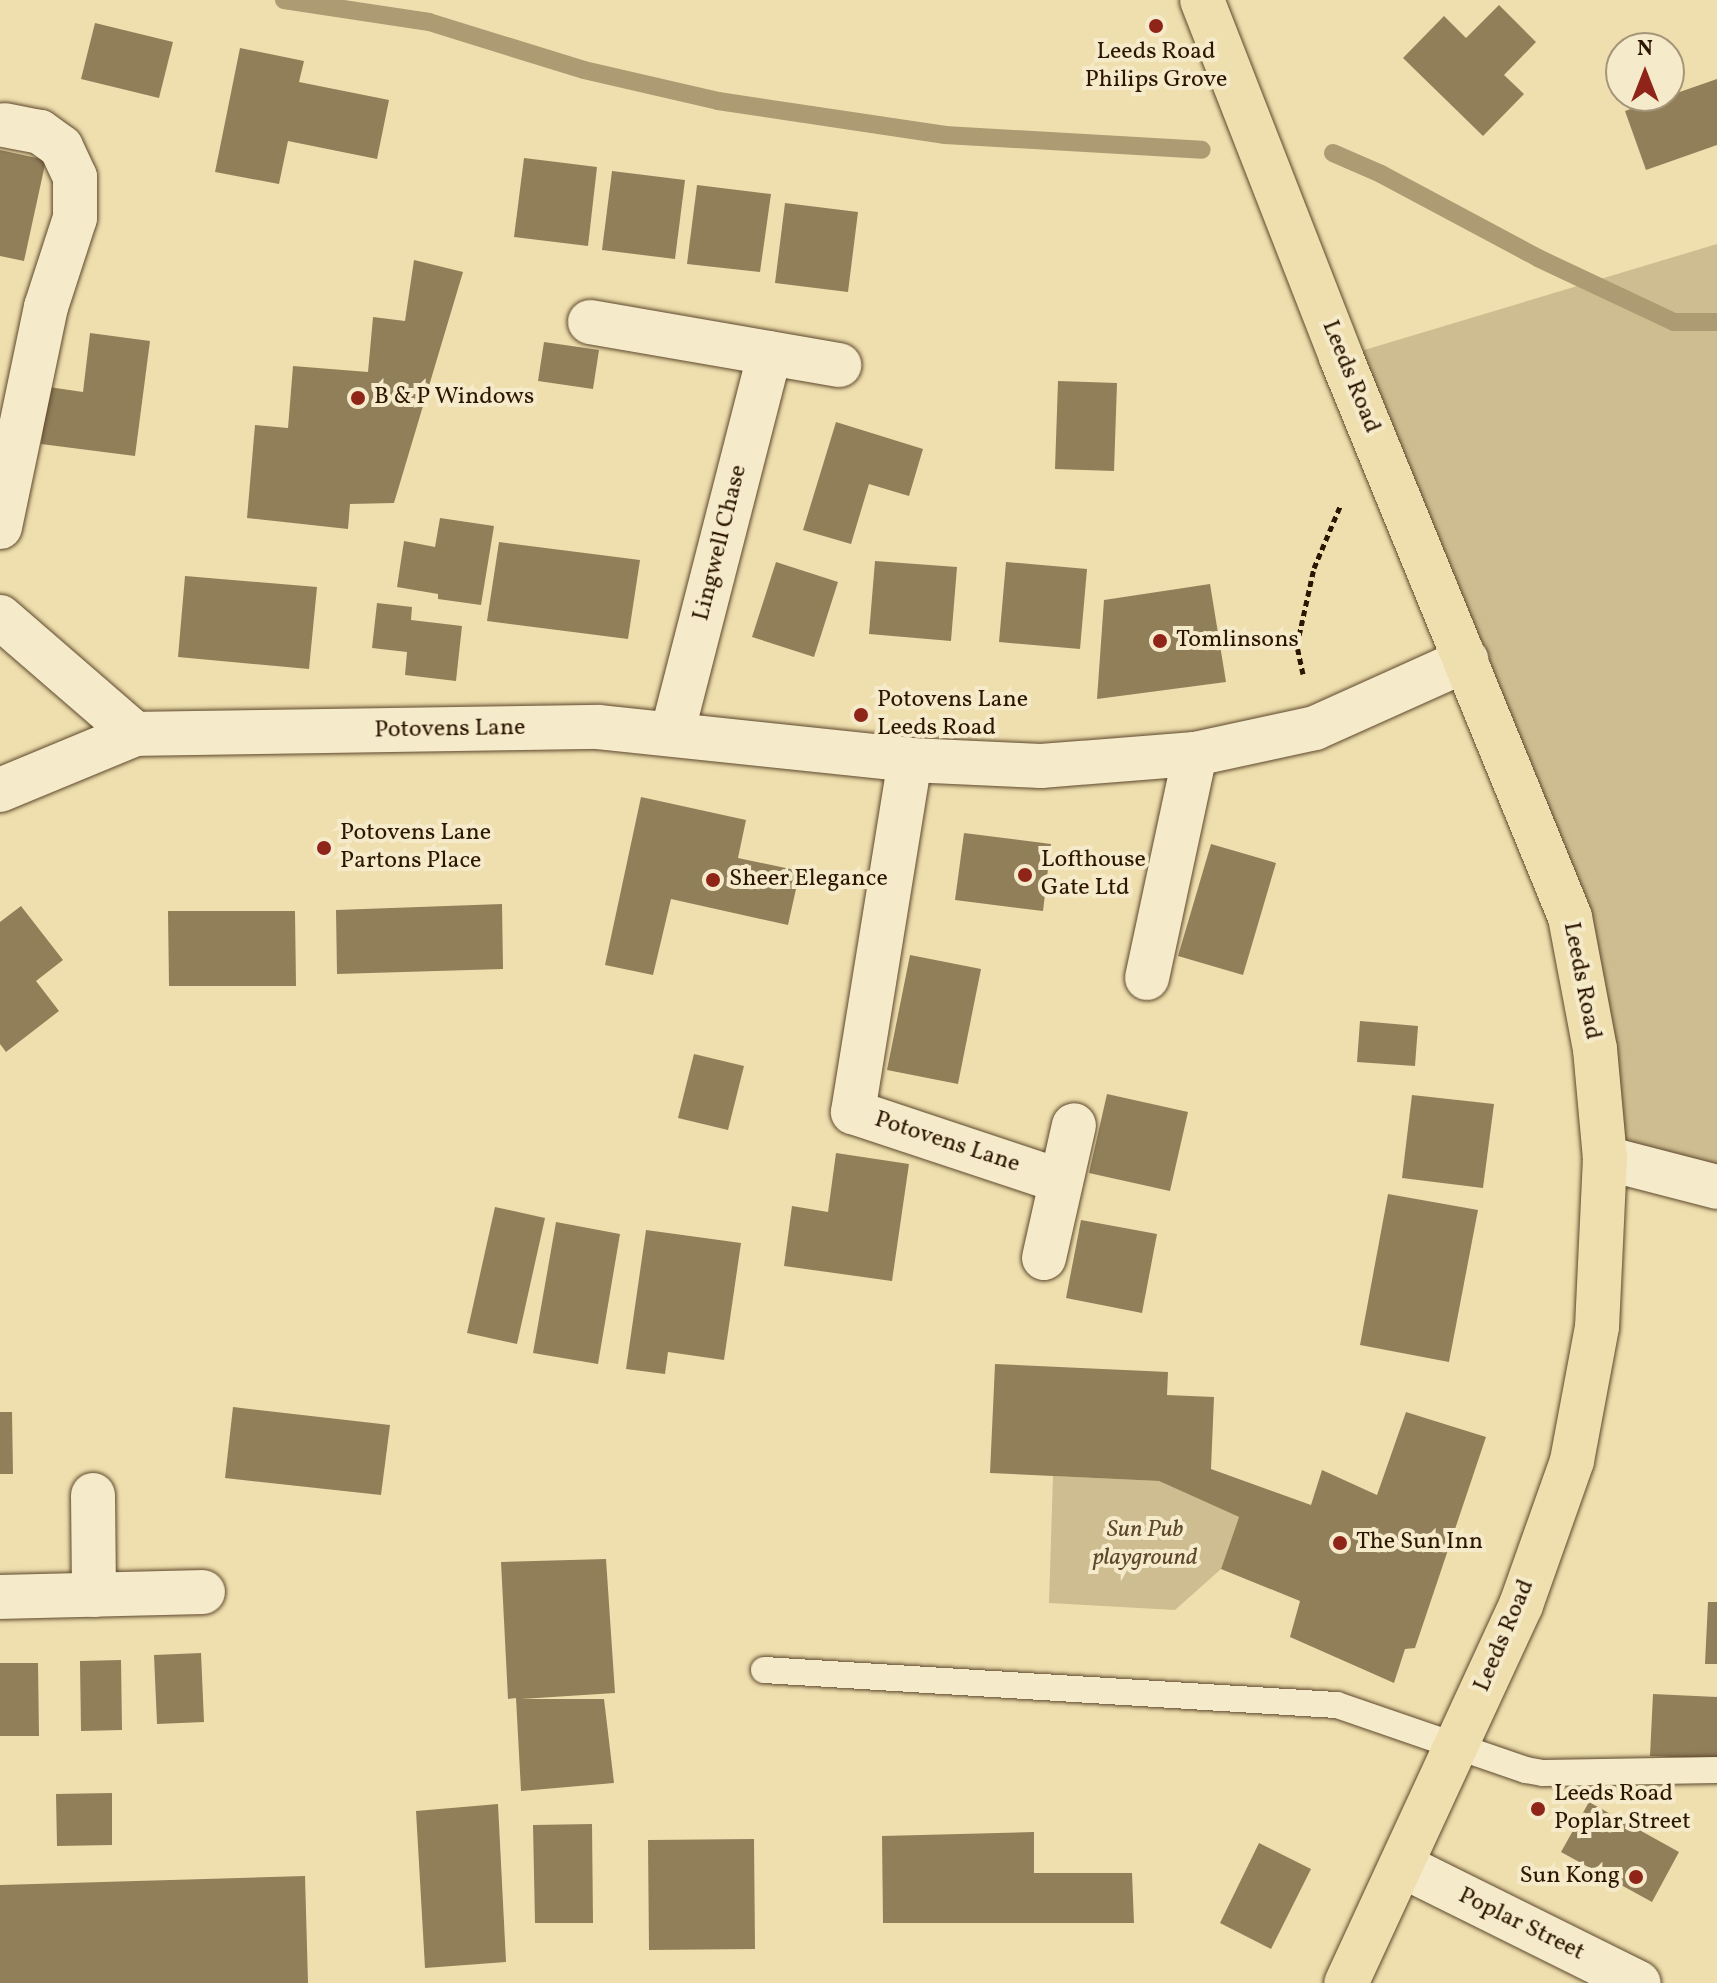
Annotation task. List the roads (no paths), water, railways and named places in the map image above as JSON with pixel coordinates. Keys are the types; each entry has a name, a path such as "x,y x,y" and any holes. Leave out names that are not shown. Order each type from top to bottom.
{"main road":[{"name":"Leeds Road","path":"1202,0 1389,473 1570,917 1595,1049 1605,1158 1597,1327 1572,1461 1521,1605 1403,1866 1346,1983"}],"street":[{"path":"0,527 46,307 75,218 75,177 61,147 40,132 5,125"},
{"path":"590,322 839,365"},
{"name":"Lingwell Chase","path":"672,734 770,353"},
{"path":"0,617 135,734"},
{"name":"Potovens Lane","path":"0,790 135,734 598,727 910,760 1041,766 1195,754 1315,728 1466,660"},
{"path":"1147,978 1195,754"},
{"name":"Potovens Lane","path":"910,760 853,1112 1061,1181"},
{"path":"1044,1258 1074,1125"},
{"path":"1605,1158 1717,1187"},
{"path":"93,1495 94,1595"},
{"path":"0,1597 203,1592"},
{"name":"Poplar Street","path":"1403,1866 1639,1983"}],"lane":[{"path":"764,1670 1337,1705 1543,1773 1717,1770"}],"waterway":[{"path":"284,0 429,22 584,70 718,101 945,135 1202,150"},
{"path":"1333,153 1381,174 1538,258 1674,322 1717,322"}],"place":[{"name":"Leeds Road Philips Grove","path":"1156,26"},
{"name":"B & P Windows","path":"358,398"},
{"name":"Tomlinsons","path":"1160,641"},
{"name":"Potovens Lane Leeds Road","path":"861,715"},
{"name":"Potovens Lane Partons Place","path":"324,848"},
{"name":"Lofthouse Gate Ltd","path":"1025,875"},
{"name":"Sheer Elegance","path":"713,880"},
{"name":"The Sun Inn","path":"1340,1543"},
{"name":"Leeds Road Poplar Street","path":"1538,1809"},
{"name":"Sun Kong","path":"1636,1877"}],"park label":[{"name":"Sun Pub playground","path":"1145,1545"}]}
